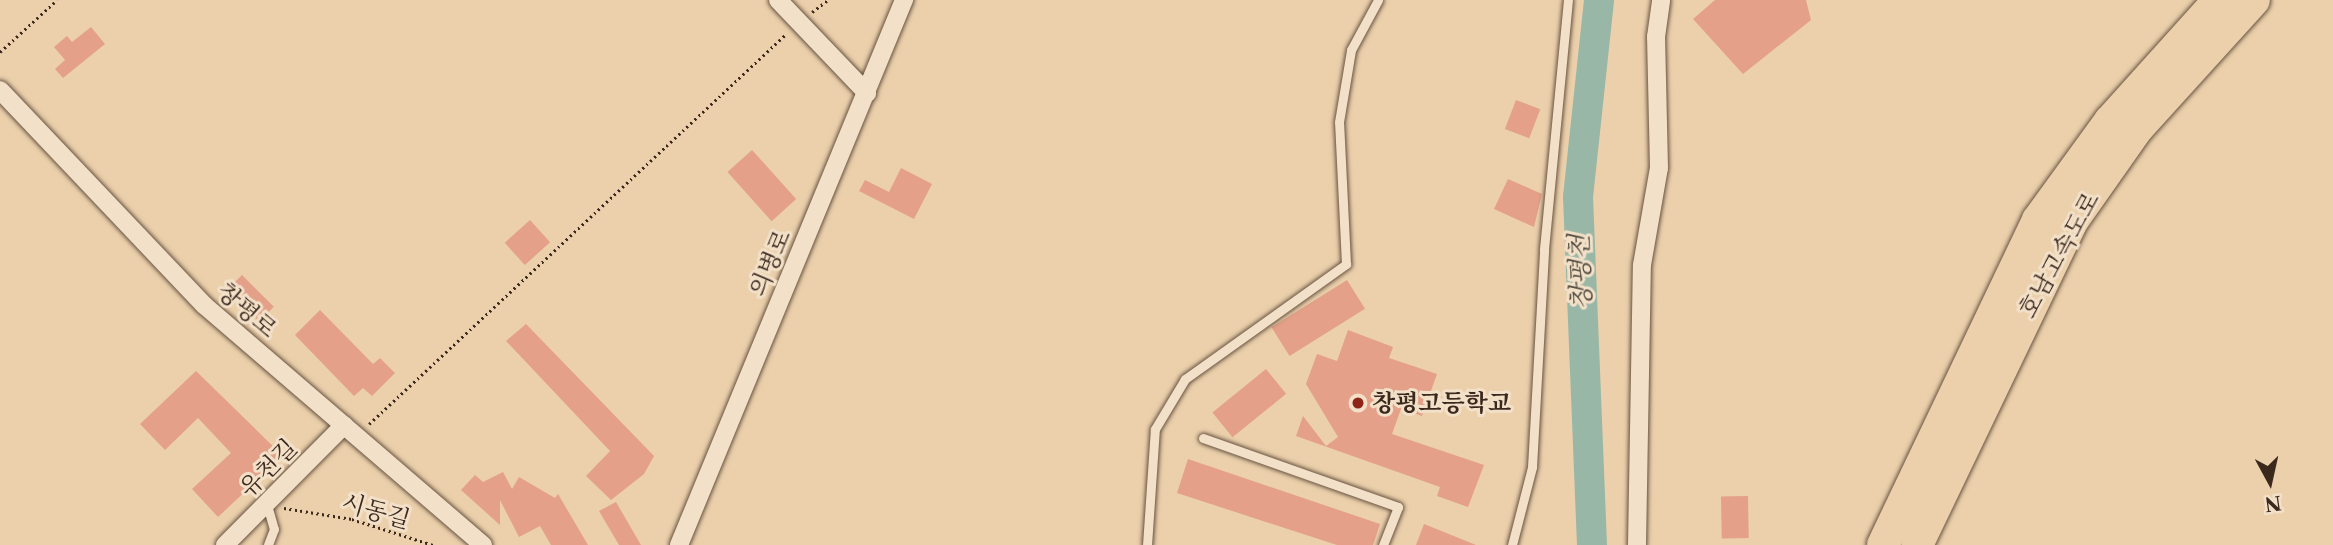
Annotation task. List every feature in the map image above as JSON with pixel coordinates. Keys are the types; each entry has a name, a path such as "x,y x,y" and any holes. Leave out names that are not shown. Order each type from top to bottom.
{"highway":[{"name":"호남고속도로","path":"1883,545 2038,220 2110,121 2219,0"},
{"name":"호남고속도로","path":"1917,545 2073,220 2137,129 2254,0"}],"street":[{"path":"778,0 867,93"},
{"name":"의병로","path":"679,545 904,0"},
{"path":"1637,545 1642,265 1659,168 1656,37 1661,0"},
{"name":"창평로","path":"0,90 204,305 483,545"},
{"name":"유천길","path":"225,545 350,430"}],"lane":[{"path":"1147,545 1155,429 1185,379 1346,264 1339,122 1351,50 1378,0"},
{"path":"1512,545 1532,467 1544,249 1568,0"},
{"path":"1203,438 1398,507 1383,545"},
{"path":"267,505 274,529 268,545"}],"path":[{"path":"0,52 57,0"},
{"path":"350,430 798,22 828,0"},
{"name":"시동길","path":"267,505 352,519 433,545"}],"building":[{"path":"1715,0 1806,0 1811,20 1743,74 1693,19"},
{"path":"91,27 105,44 63,78 55,69 65,60 54,47 67,36 72,42"},
{"path":"1516,100 1540,109 1529,138 1505,129"},
{"path":"752,150 796,199 772,221 727,172"},
{"path":"901,168 932,184 914,219 859,191 865,180 889,192"},
{"path":"1508,179 1542,194 1534,227 1494,209"},
{"path":"530,220 550,242 525,265 505,243"},
{"path":"242,275 274,307 259,322 227,290"},
{"path":"1347,280 1365,309 1290,356 1272,327"},
{"path":"320,310 373,364 380,358 395,373 372,396 363,388 354,396 295,335"},
{"path":"526,324 654,456 644,474 611,500 586,476 610,451 506,341"},
{"path":"1348,330 1393,347 1389,358 1437,374 1422,416 1401,409 1392,434 1484,465 1468,507 1437,496 1440,487 1296,436 1303,416 1326,446 1338,437 1306,384 1317,354 1337,361"},
{"path":"1266,369 1286,394 1233,437 1212,412"},
{"path":"196,371 283,456 218,517 192,489 231,453 198,418 165,450 140,424"},
{"path":"1188,459 1380,524 1373,545 1337,545 1177,493"},
{"path":"503,472 512,489 519,477 555,498 558,494 588,545 551,545 540,526 519,537 500,500 500,525 461,490 475,475 483,482"},
{"path":"1721,496 1748,496 1749,538 1722,538"},
{"path":"616,502 641,545 619,545 599,511"},
{"path":"1424,524 1476,545 1416,545"}],"waterway":[{"name":"창평천","path":"1592,545 1578,197 1599,0"}],"place":[{"name":"창평고등학교","path":"1358,403"}]}
